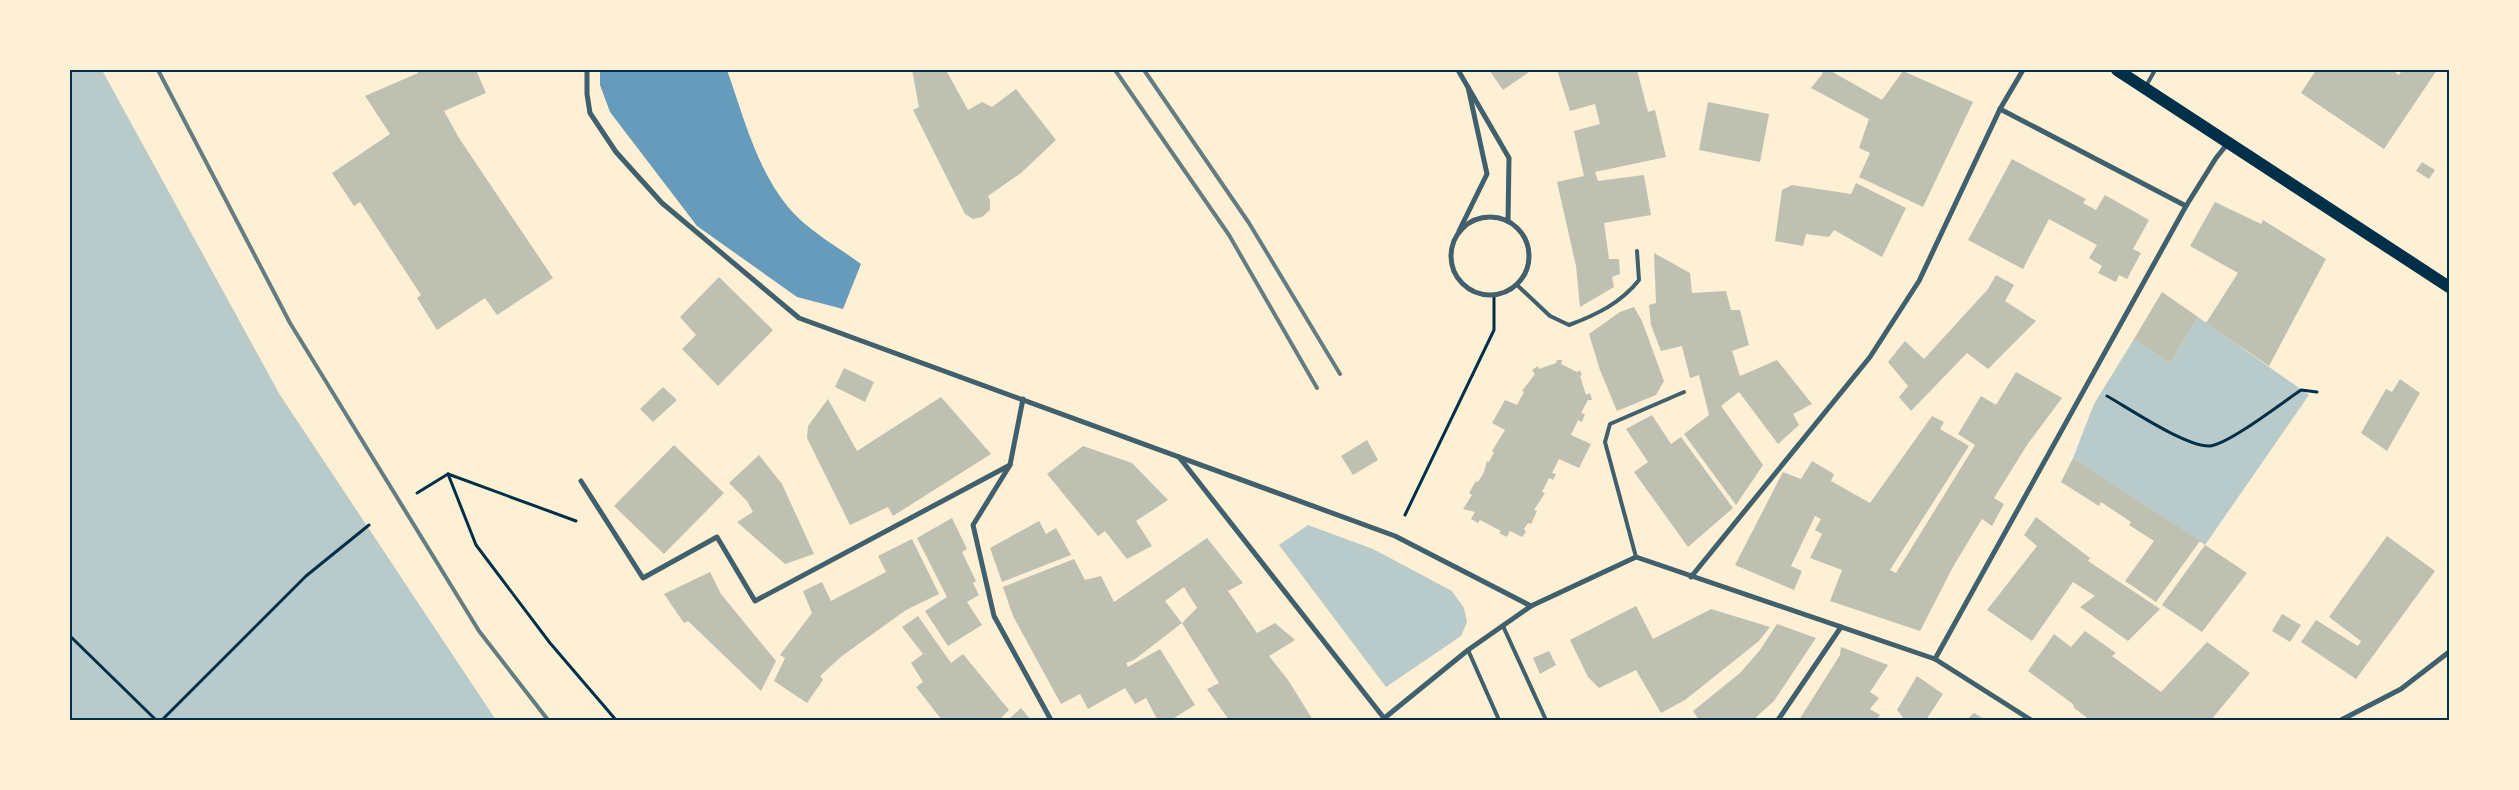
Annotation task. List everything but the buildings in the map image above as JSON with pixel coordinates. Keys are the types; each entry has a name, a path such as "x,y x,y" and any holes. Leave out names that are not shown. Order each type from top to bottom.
{"main road":[{"path":"2117,70 2449,287"}],"street":[{"path":"587,70 590,113 616,152 662,203 799,318 1395,536 1532,606"},
{"path":"1458,70 1467,82 1509,158 1508,221"},
{"path":"1691,578 1870,356 1919,281 2000,109 2023,70"},
{"path":"1457,236 1474,221 1485,218 1508,221 1526,239 1530,251 1529,264 1525,276 1517,285 1506,292 1494,295 1470,290 1460,282 1454,272 1451,260 1452,247 1457,236 1487,174 1467,82"},
{"path":"2000,109 2186,206"},
{"path":"1935,659 2186,206 2216,158 2229,143"},
{"path":"1023,399 1010,465 973,525 994,616 1051,720"},
{"path":"1178,457 1383,719 1468,650 1532,606 1636,557 1691,578 1935,659 2031,720"},
{"path":"581,481 643,578 717,537 755,601 1010,465"},
{"path":"1778,720 1841,627"},
{"path":"2341,720 2400,689 2449,652"}],"lane":[{"path":"2145,88 2155,70"},
{"path":"1517,285 1550,316 1569,325 1591,317 1627,296 1639,280 1637,251"},
{"path":"1636,557 1605,442 1610,424 1684,392"},
{"path":"1503,626 1546,720"},
{"path":"1468,650 1499,720"}],"path":[{"path":"1395,536 1494,330 1494,295"},
{"path":"2087,384 2192,444 2211,446 2233,436 2301,390 2317,392"},
{"path":"448,474 616,536"},
{"path":"417,493 448,474"},
{"path":"448,474 476,545 550,643 616,720"},
{"path":"162,720 306,576 370,525"},
{"path":"70,636 156,720"}],"shaded area":[{"path":"70,70 102,70 280,395 496,720 70,720"},
{"path":"2198,317 2309,395 2205,545 2073,458 2094,404 2134,339 2170,363"},
{"path":"1308,525 1373,549 1452,591 1464,608 1467,622 1461,636 1386,687 1279,545"}],"water":[{"path":"600,70 727,70 752,142 777,192 804,224 861,264 843,309 797,297 697,226 610,112 600,85"}],"railway":[{"path":"158,70 290,323 479,631 548,720"},
{"path":"1115,70 1229,235 1317,388"},
{"path":"1144,70 1249,223 1340,374"}]}
